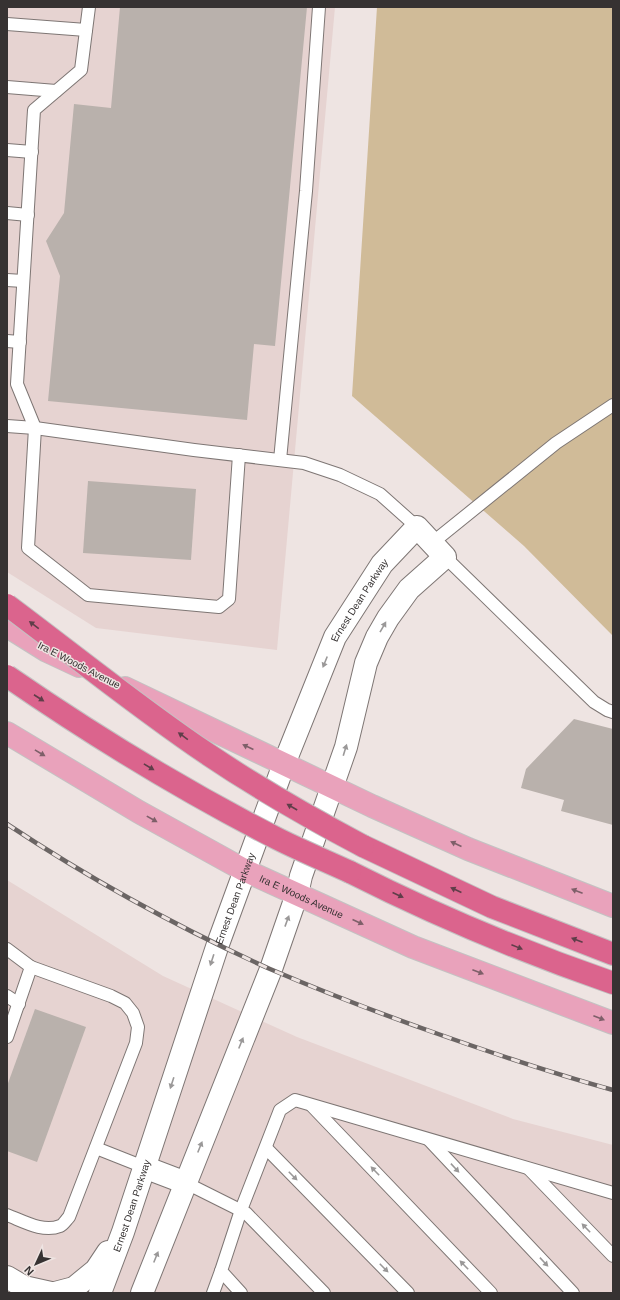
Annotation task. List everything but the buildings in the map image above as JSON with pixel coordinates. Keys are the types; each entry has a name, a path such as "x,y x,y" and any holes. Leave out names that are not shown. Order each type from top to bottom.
{"highway":[{"path":"7,605 208,755 287,804 363,846 492,907 613,954"},
{"path":"7,676 114,746 194,793 280,839 460,924 559,964 613,983"}],"main road":[{"name":"Ira E Woods Avenue","path":"7,626 47,651 468,850 613,906"},
{"name":"Ira E Woods Avenue","path":"7,733 140,812 244,870 413,947 613,1023"}],"street":[{"path":"142,1293 271,969 297,894 301,876 346,747 366,663 388,618 439,550 417,527"},
{"name":"Ernest Dean Parkway","path":"100,1293 123,1232 244,870 284,764 335,637 382,564 417,527"},
{"path":"144,1167 186,1183"},
{"path":"55,1293 74,1288 96,1270 123,1232"},
{"path":"7,1277 24,1287 51,1293"}],"lane":[{"path":"89,7 81,70 34,110 17,384 35,428 28,548 88,595 219,606 229,599 239,455"},
{"path":"280,460 306,192 319,7"},
{"path":"7,24 86,30"},
{"path":"7,87 56,91"},
{"path":"7,150 32,152"},
{"path":"7,213 28,215"},
{"path":"7,280 23,281"},
{"path":"7,341 20,342"},
{"path":"613,405 556,443 439,550 594,702 613,712"},
{"path":"7,426 35,428 304,463 347,478 380,494 417,527"},
{"path":"7,949 31,967 125,1003 133,1013 138,1027 136,1043 69,1217 61,1226 40,1228 7,1215"},
{"path":"7,1038 31,967"},
{"path":"7,996 19,1004"},
{"path":"213,1293 241,1210 280,1110 295,1100 613,1193"},
{"path":"311,1105 491,1293"},
{"path":"428,1139 573,1293"},
{"path":"96,1148 144,1167"},
{"path":"266,1148 408,1293"},
{"path":"529,1168 613,1256"},
{"path":"186,1183 246,1213 324,1293"},
{"path":"221,1270 241,1293"},
{"path":"7,1289 11,1293"}],"shaded area":[{"path":"7,7 335,7 277,650 96,628 7,572"},
{"path":"377,7 613,7 613,636 524,546 352,396"},
{"path":"7,880 163,976 297,1037 513,1119 613,1145 613,1293 7,1293"}],"railway":[{"path":"7,824 70,864 136,902 202,937 270,969 398,1020 527,1064 613,1090"}]}
